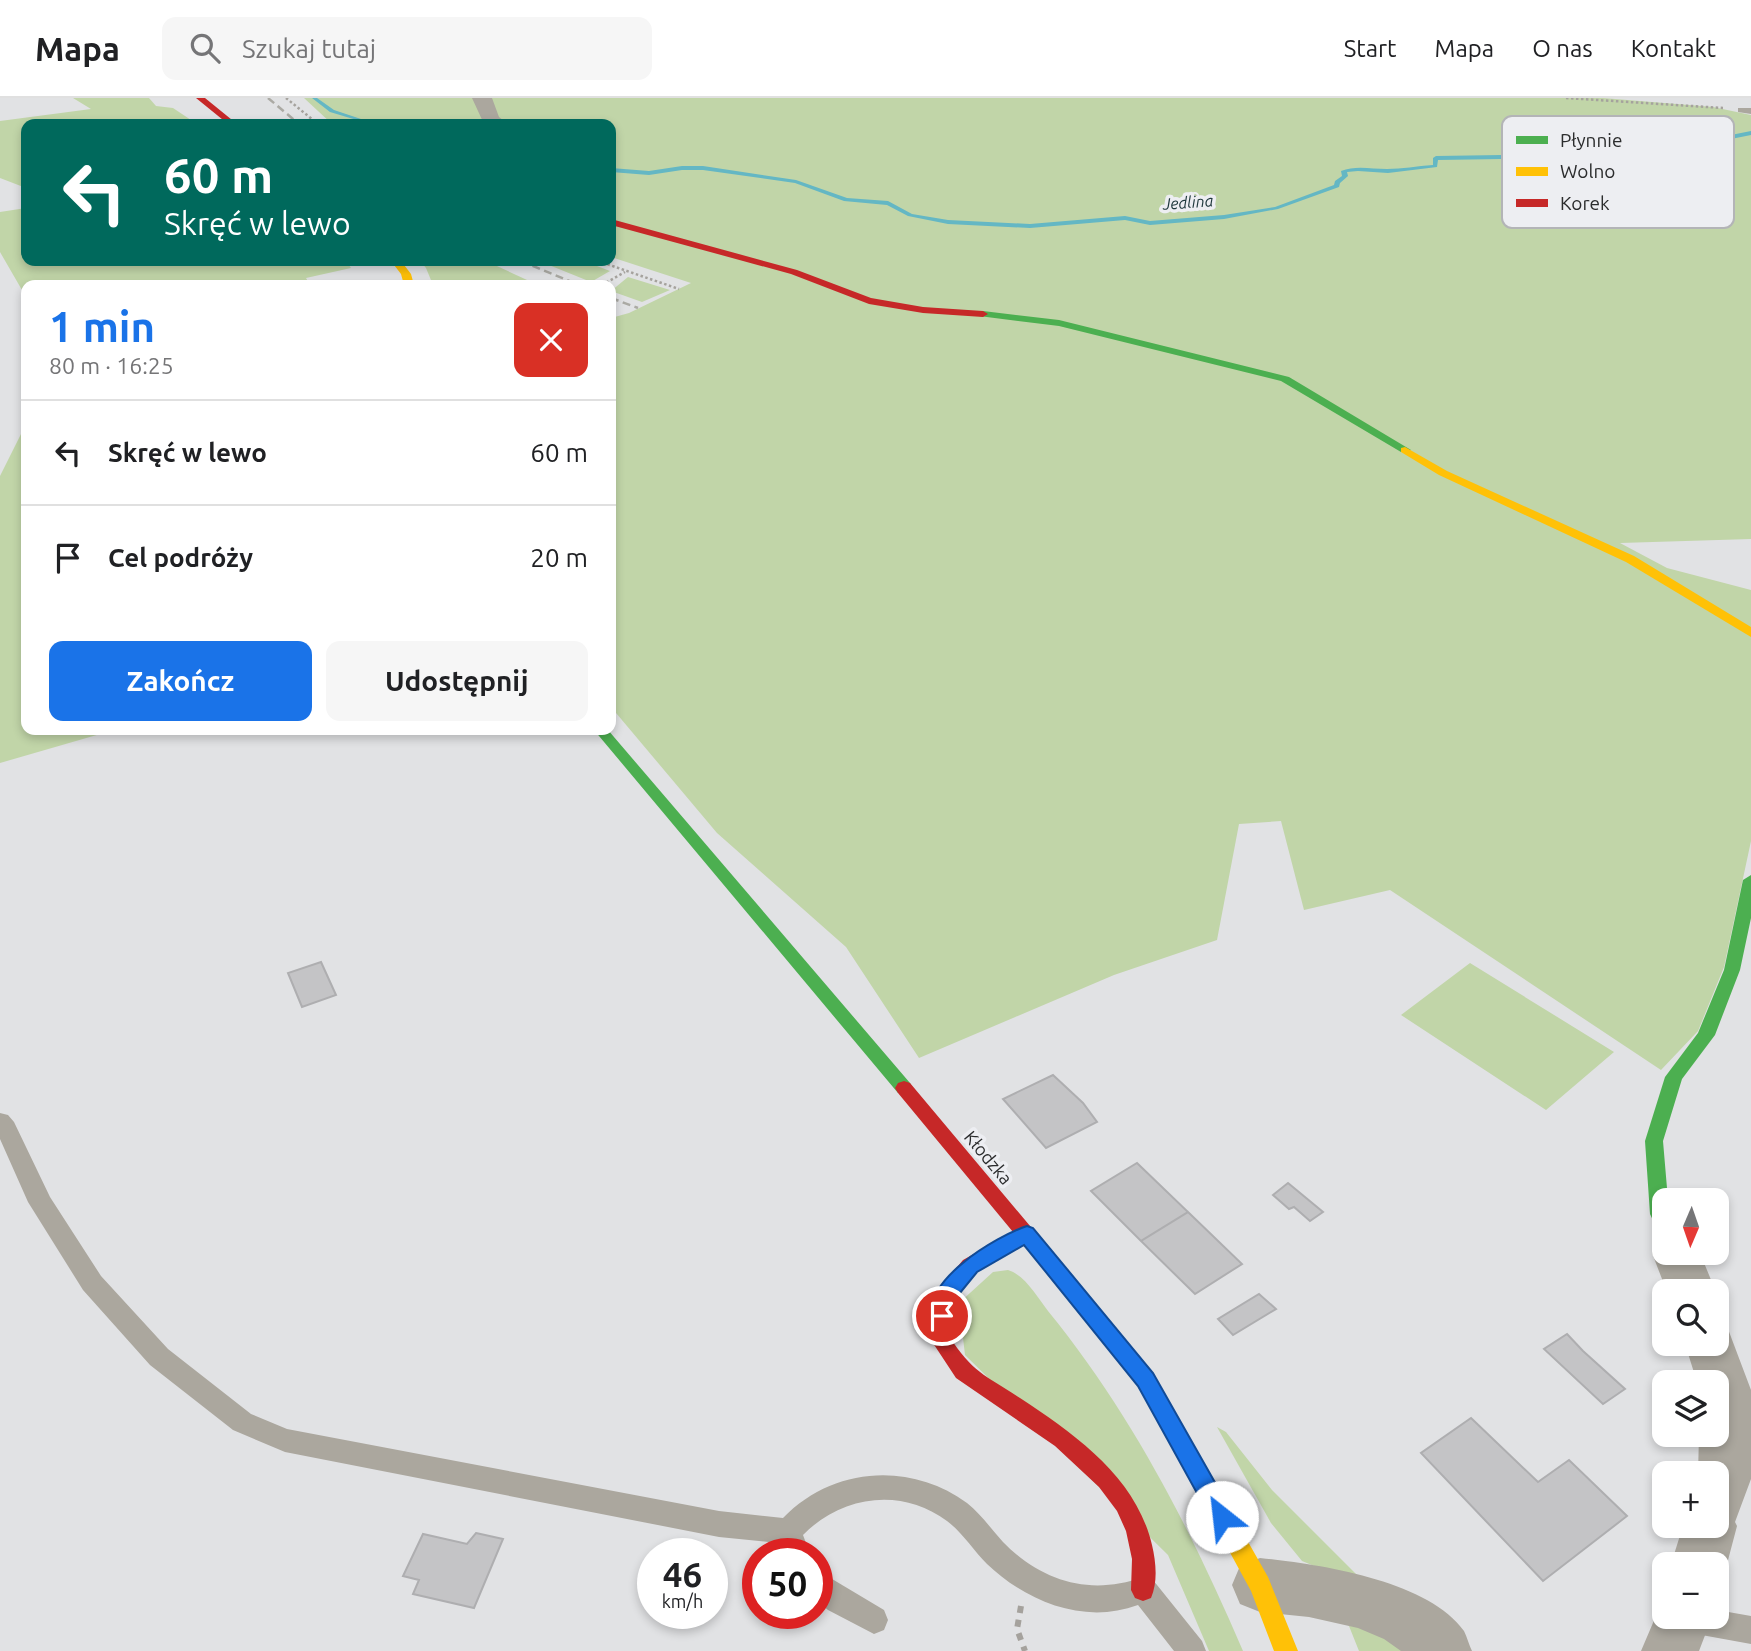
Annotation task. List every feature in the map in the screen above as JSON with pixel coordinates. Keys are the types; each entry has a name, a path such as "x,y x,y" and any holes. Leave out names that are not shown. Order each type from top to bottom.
{"street":[{"path":"200,98 227,119"},
{"path":"482,98 491,119"},
{"path":"616,223 794,272 869,301 923,310 1012,316 1059,323 1285,379 1443,473 1630,559 1751,633"},
{"name":"Kłodzka","path":"605,735 1027,1234 1146,1379 1260,1585 1286,1651"},
{"path":"1658,1188 1654,1141 1674,1077 1706,1035 1732,970 1751,880"},
{"path":"1027,1234 970,1266 945,1296 939,1337 962,1371 1090,1459 1118,1492 1144,1548 1147,1570 1143,1590"},
{"path":"1714,1356 1726,1392 1725,1461"},
{"path":"1260,1585 1322,1591 1356,1598 1415,1628 1443,1651"},
{"path":"1670,1651 1679,1629"}],"lane":[{"path":"0,1121 6,1128 40,1202 92,1283 159,1357 242,1422 285,1440 719,1524 773,1538"},
{"path":"794,1538 806,1512 830,1497 857,1489 899,1486 919,1491 947,1505 969,1522 1000,1558 1040,1586 1065,1597 1100,1600 1123,1599 1143,1590 1192,1651"},
{"path":"833,1596 874,1620"},
{"path":"1729,1626 1751,1630"}],"path":[{"path":"286,98 312,119"},
{"path":"1566,98 1746,111"},
{"path":"612,266 679,289"},
{"path":"611,280 626,271"}],"green space":[{"path":"73,98 149,98 156,106 173,108 190,119 21,119 21,186 0,178 0,121 91,109"},
{"path":"304,98 1603,98 1713,107 1751,115 1751,539 1620,543 1667,568 1751,590 1751,841 1724,967 1698,1031 1661,1070 1390,890 1304,910 1281,821 1239,824 1217,940 1114,975 919,1058 846,947 717,833 616,713 616,317 691,283 616,259 616,119 327,119"},
{"path":"21,209 21,266 351,268 306,278 307,280 21,280 21,288 0,252 0,212"},
{"path":"424,266 497,266 527,280 431,280"},
{"path":"551,266 597,266 610,271 594,280 586,280"},
{"path":"628,277 670,290 642,302 616,293 616,287"},
{"path":"21,434 21,735 97,735 0,763 0,476"},
{"path":"1470,963 1614,1052 1546,1110 1401,1015"},
{"path":"1008,1270 1020,1277 1035,1294 1078,1350 1133,1432 1181,1517 1243,1651 1209,1651 1168,1555 965,1355 959,1303 993,1272"},
{"path":"1217,1427 1226,1432 1272,1490 1360,1578 1336,1575 1302,1561 1271,1523"},
{"path":"1343,1611 1421,1651 1359,1651"}],"building":[{"path":"321,962 336,995 302,1007 288,973"},
{"path":"1053,1075 1083,1103 1097,1122 1046,1148 1003,1099"},
{"path":"1137,1163 1188,1212 1141,1241 1091,1191"},
{"path":"1288,1183 1323,1212 1310,1221 1294,1207 1289,1209 1273,1195"},
{"path":"1188,1212 1242,1264 1195,1294 1141,1241"},
{"path":"1259,1294 1276,1309 1233,1335 1218,1319"},
{"path":"1567,1334 1625,1389 1603,1404 1544,1349"},
{"path":"1471,1418 1538,1482 1569,1460 1627,1516 1543,1581 1421,1453"},
{"path":"476,1533 503,1539 474,1608 413,1594 419,1580 403,1576 423,1534 467,1544"}],"waterway":[{"name":"Jedlina","path":"314,98 332,111 358,119"},
{"name":"Jedlina","path":"1734,136 1751,133"},
{"name":"Jedlina","path":"616,170 649,173 703,168 796,182 846,200 888,203 910,215 948,222 1030,226 1125,218 1150,223 1224,217 1276,208 1337,186 1337,182 1345,176 1344,171 1388,171 1435,166 1436,158 1502,157"}],"railway":[{"path":"268,98 293,119"},
{"path":"533,266 567,280"},
{"path":"616,300 638,308"}],"traffic: fast":[{"path":"983,314 1059,323 1285,379 1405,450"},
{"path":"605,735 904,1088"},
{"path":"1658,1188 1654,1141 1674,1077 1706,1035 1732,970 1751,880"}],"traffic: slow":[{"path":"400,266 408,280"},
{"path":"1405,450 1443,473 1630,559 1751,633"},
{"path":"1143,1375 1260,1585 1286,1651"}],"traffic: jam":[{"path":"200,98 227,119"},
{"path":"616,223 794,272 869,301 923,310 983,314"},
{"path":"904,1088 1143,1375"},
{"path":"1027,1234 970,1266 945,1296 939,1337 963,1372 1062,1439 1107,1480 1124,1504 1137,1530 1144,1559 1143,1590"}],"route":[{"path":"942,1316 945,1296 970,1266 1027,1234 1146,1379 1222,1517"}]}
